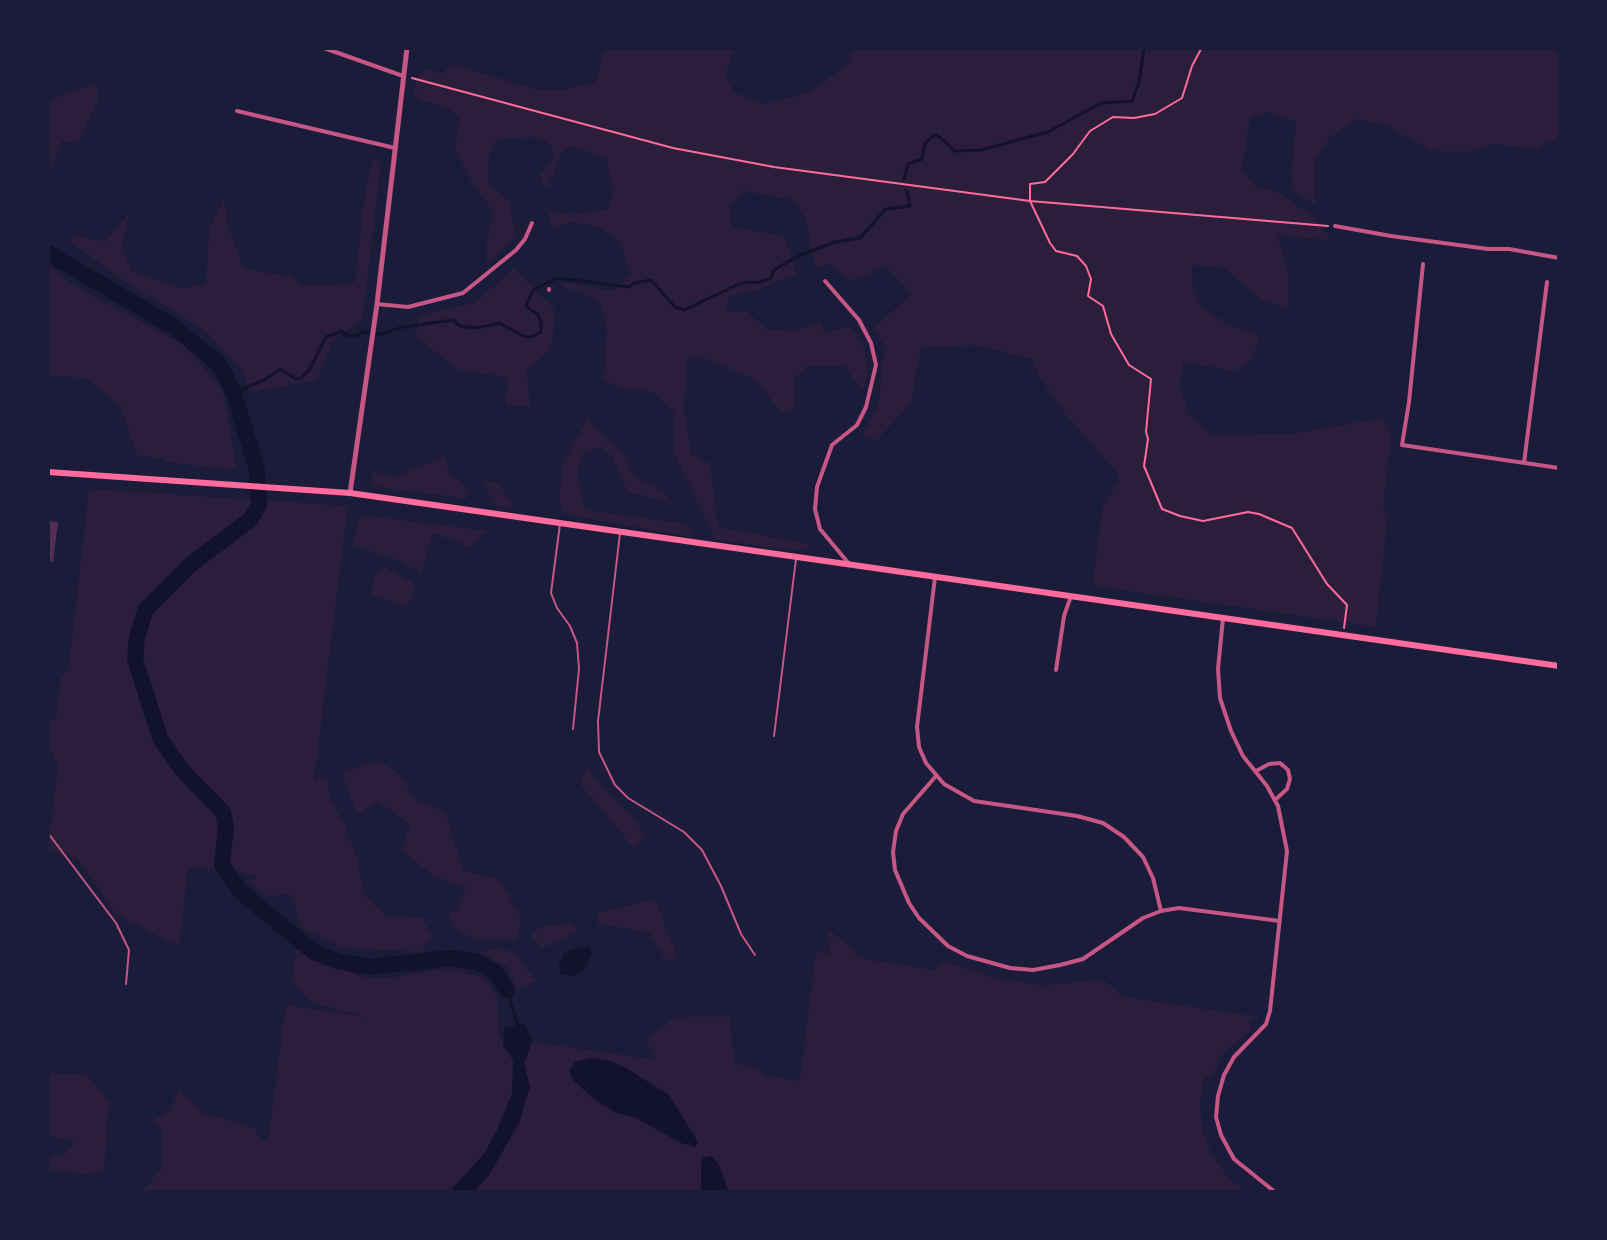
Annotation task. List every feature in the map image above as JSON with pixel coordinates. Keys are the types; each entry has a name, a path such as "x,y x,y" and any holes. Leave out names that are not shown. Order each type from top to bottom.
{"main road":[{"path":"48,472 350,493 1559,666"}],"street":[{"path":"324,48 403,76"},
{"path":"350,493 377,304 407,48"},
{"path":"237,111 395,148"},
{"path":"377,304 408,307 463,293 516,250 532,223"},
{"path":"1335,226 1559,258"},
{"path":"1423,264 1402,445 1559,468"},
{"path":"825,281 859,320 871,343 876,365 866,407 857,425 832,445 817,487 815,509 820,529 850,566"},
{"path":"1524,463 1547,282"},
{"path":"935,577 917,727 922,755 936,776 959,795 974,801 1077,816 1103,823 1124,837 1143,857 1153,878 1161,911"},
{"path":"1056,670 1064,616 1071,596"},
{"path":"1223,618 1218,669 1220,698 1243,756 1275,800 1285,832 1287,851 1266,1024 1234,1057 1224,1075 1216,1117 1221,1135 1234,1159 1275,1192"},
{"path":"1256,771 1269,764 1280,763 1288,770 1290,779 1287,789 1275,800"},
{"path":"936,776 903,814 896,831 893,852 895,870 909,903 932,932 948,946 967,956 1010,968 1033,970 1060,965 1083,959 1127,928 1161,911 1202,910 1280,921"}],"lane":[{"path":"560,523 551,593 577,643 579,669 573,729"},
{"path":"620,532 598,721 599,752 615,785 628,798 684,832 702,850 741,934 755,955"},
{"path":"774,736 796,558"},
{"path":"48,833 116,923 129,950 126,984"}],"path":[{"path":"1206,48 1201,49 1192,66 1182,98 1155,114 1134,118 1113,117 1090,131 1073,154 1045,182 1030,184 1030,201 1056,251 1077,256 1086,266 1091,279 1088,296 1103,306 1111,334 1129,365 1151,379 1144,466 1162,509 1203,521 1248,512 1292,528 1327,584 1347,605 1343,635"},
{"path":"403,76 673,148 774,167 1030,201 1335,226"}],"shaded area":[{"path":"604,48 735,48 725,75 735,93 766,104 811,92 847,64 854,48 1559,48 1559,142 1551,141 1536,149 1495,144 1467,152 1431,151 1387,126 1357,119 1330,137 1315,160 1315,205 1293,190 1291,175 1296,122 1267,112 1250,118 1242,169 1256,187 1280,193 1316,219 1332,241 1277,235 1289,274 1288,309 1262,300 1223,267 1192,265 1192,286 1204,309 1228,324 1260,337 1251,361 1234,371 1183,362 1180,385 1188,413 1211,435 1290,434 1383,418 1391,434 1383,511 1388,512 1376,627 1093,586 1102,509 1120,476 1067,416 1038,375 1033,359 974,345 921,347 911,404 876,441 861,436 878,407 885,346 873,328 912,294 885,266 853,282 829,264 816,267 806,221 794,200 743,191 730,206 732,227 784,236 797,274 760,289 730,296 726,312 748,312 767,330 795,331 820,321 825,333 850,326 864,347 868,375 863,390 843,366 808,366 795,378 794,410 781,413 757,381 708,359 687,359 684,408 691,454 710,464 718,527 813,545 800,551 715,540 673,451 674,414 656,394 625,389 604,381 607,329 602,304 583,293 560,286 566,283 614,291 631,274 619,241 600,227 572,222 552,229 548,210 572,215 609,209 613,189 606,159 569,145 561,153 549,186 542,187 540,175 554,158 551,145 538,137 498,138 489,155 488,184 509,201 516,236 487,264 487,242 494,213 473,184 455,149 460,118 450,109 417,99 418,94 413,93 419,73 423,74 424,69 442,74 451,64 534,89 561,90 596,82"},
{"path":"95,83 99,98 78,143 62,141 48,174 48,101"},
{"path":"374,156 381,163 363,316 333,340 317,380 252,392 242,370 203,329 127,283 69,241 77,237 105,241 129,213 122,246 131,271 182,288 206,284 209,230 224,199 228,226 244,269 292,277 301,285 336,286 355,282 365,194"},
{"path":"48,264 68,282 184,345 223,391 237,470 165,462 163,459 137,455 121,407 87,378 48,376"},
{"path":"514,268 554,309 553,341 547,353 527,369 530,407 506,406 508,378 457,369 416,336 419,315 475,303"},
{"path":"587,419 624,454 636,477 663,490 670,502 628,492 612,456 601,447 583,453 577,474 585,510 688,524 695,538 564,514 559,499 563,463"},
{"path":"445,456 450,476 460,480 468,493 467,499 371,486 373,471 394,477"},
{"path":"483,481 499,483 513,507 495,506"},
{"path":"89,489 348,506 314,781 327,775 330,799 343,821 358,861 364,895 387,916 422,918 432,935 422,952 343,948 303,929 290,894 267,897 250,883 257,875 192,867 188,868 179,947 115,913 77,858 48,849 58,764 48,744 48,718 56,719 61,678 69,667"},
{"path":"360,515 488,531 470,547 433,533 421,573 395,559 353,545"},
{"path":"384,567 413,583 413,598 404,607 371,594 373,578"},
{"path":"379,761 401,775 415,800 445,811 463,870 500,880 521,917 518,940 472,939 454,928 449,915 458,906 466,887 433,876 402,850 410,825 378,801 358,814 341,773"},
{"path":"587,767 602,787 636,820 645,838 634,848 580,784"},
{"path":"655,899 678,958 666,961 649,932 598,924 598,913"},
{"path":"571,924 580,931 542,948 531,936 540,927"},
{"path":"828,929 852,948 858,958 936,970 942,961 997,979 1043,985 1104,980 1123,997 1259,1017 1248,1022 1251,1030 1224,1052 1210,1080 1205,1075 1200,1101 1202,1130 1212,1155 1228,1177 1246,1192 143,1190 161,1169 163,1131 153,1120 170,1111 179,1090 203,1113 255,1128 261,1141 268,1140 286,1005 366,1017 312,1003 292,980 296,949 363,977 391,978 449,968 483,977 497,997 499,1037 656,1060 646,1039 676,1017 730,1016 734,1062 757,1069 766,1076 800,1081 816,952 829,954"},
{"path":"501,948 516,954 536,981 516,989 508,967 479,952"},
{"path":"589,948 592,954 586,966 575,976 561,974 558,965 563,955 571,949"},
{"path":"525,1023 532,1042 524,1063 530,1087 519,1123 488,1177 473,1192 449,1192 484,1154 498,1128 512,1093 513,1060 503,1045 504,1028"},
{"path":"592,1058 626,1068 669,1095 698,1142 695,1147 681,1143 634,1117 616,1113 593,1098 573,1080 569,1071 575,1062"},
{"path":"48,1073 87,1075 112,1104 108,1111 104,1171 87,1174 48,1170 48,1158 65,1154 75,1142 49,1135"},
{"path":"711,1156 718,1163 729,1192 701,1192 701,1163 703,1158"}],"building":[{"path":"48,521 58,522 53,562 48,561"}],"waterway":[{"path":"904,179 908,164 922,159 925,143 936,134 955,151 981,150 1048,132 1101,103 1132,101 1139,82 1144,48"},
{"path":"234,393 280,369 296,379 301,378 310,369 326,337 342,331 348,336 362,332 381,334 403,327 453,320 460,326 477,328 500,323 523,336 532,337 541,332 541,322 538,315 526,306 533,290 557,278 629,287 651,280 675,307 684,310 741,283 771,278 774,270 798,256 835,242 860,238 886,209 910,206 907,191"},
{"path":"48,253 174,327 220,365 234,393 257,470 259,505 250,520 190,565 146,609 137,637 135,659 160,738 182,770 223,812 226,827 222,865 241,892 314,952 337,961 369,967 450,958 477,962 495,972 507,990"},
{"path":"507,990 518,1026"}]}
